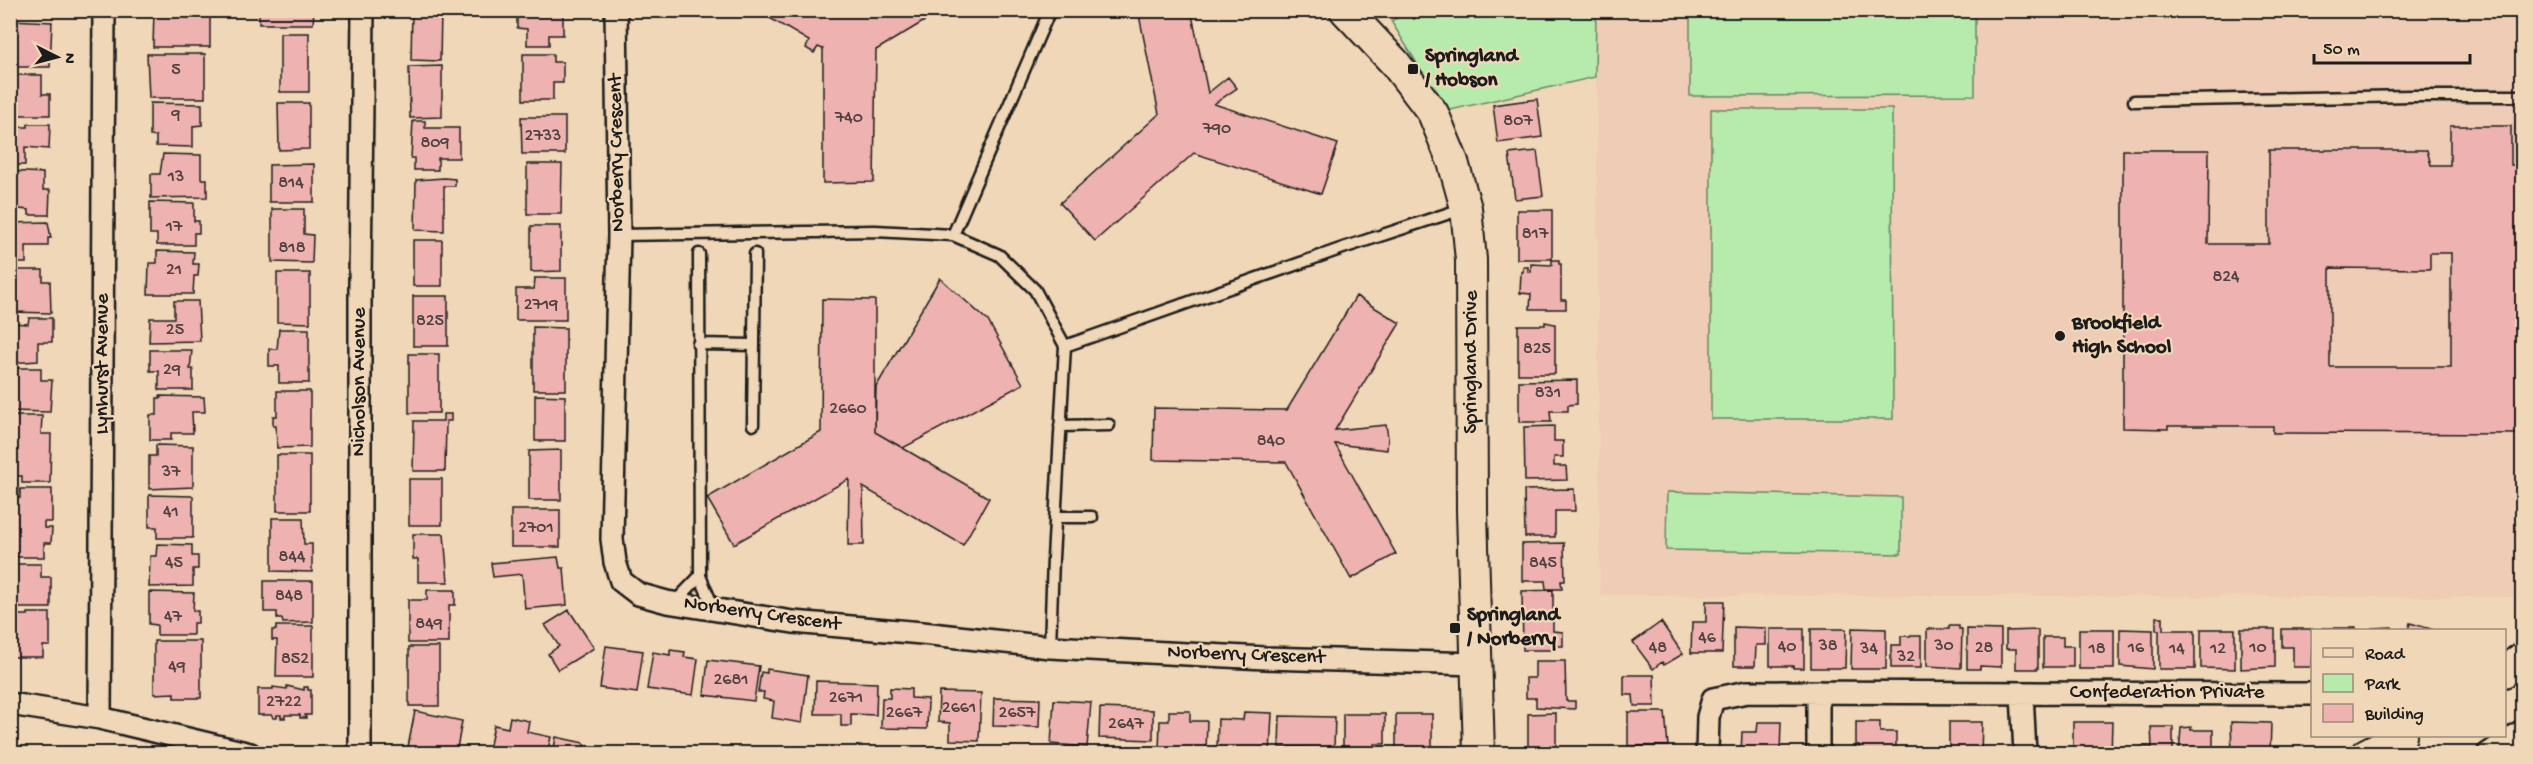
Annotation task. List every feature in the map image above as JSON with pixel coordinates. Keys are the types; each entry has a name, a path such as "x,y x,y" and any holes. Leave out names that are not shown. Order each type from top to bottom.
{"street":[{"name":"Lynhurst Avenue","path":"100,718 104,10"},
{"name":"Nicholson Avenue","path":"360,753 360,284 363,10"},
{"name":"Norberry Crescent","path":"616,10 619,235 612,539 615,562 621,581 638,594 674,603 794,622 1050,647 1265,658 1478,664"},
{"name":"Springland Drive","path":"1345,10 1395,63 1433,113 1454,162 1466,208 1471,260 1472,511 1479,753"},
{"path":"2506,671 2523,658"},
{"name":"Confederation Private","path":"1707,753 1708,717 1713,699 1747,692 2311,694"},
{"path":"1818,692 1818,753"},
{"path":"2022,693 2025,753"},
{"path":"10,704 100,718 250,753"},
{"path":"2488,753 2523,731"},
{"path":"2366,753 2397,737"}],"lane":[{"path":"953,235 1050,10"},
{"path":"2134,101 2523,96"},
{"path":"1065,346 1343,248 1466,208"},
{"path":"619,235 874,231 953,235 999,255 1035,290 1065,346 1050,647"},
{"path":"699,254 700,576 714,609"},
{"path":"753,425 755,254"},
{"path":"698,344 753,345"},
{"path":"1060,426 1109,425"},
{"path":"1055,517 1092,517"},
{"path":"674,603 700,576"}],"shaded area":[{"name":"Brookfield High School","path":"1596,11 2522,11 2522,597 1600,595"}],"green space":[{"path":"1410,11 1596,11 1595,77 1446,111 1391,21"},
{"path":"1690,11 1975,11 1975,95 1690,96"},
{"path":"1711,109 1892,109 1893,419 1711,419"},
{"path":"1667,492 1901,497 1901,554 1666,550"}],"building":[{"path":"154,10 210,10 210,47 153,47"},
{"path":"259,10 314,10 313,24 259,24"},
{"path":"412,10 441,11 440,61 411,60"},
{"path":"517,10 563,10 563,35 549,35 549,45 527,45 527,29 517,28"},
{"path":"756,10 943,10 876,50 874,182 823,183 823,49 818,47 814,53 806,48 809,41"},
{"path":"1138,10 1191,10 1208,93 1228,77 1237,88 1214,104 1338,144 1321,194 1194,153 1095,241 1060,203 1159,114"},
{"path":"1406,10 1423,10 1414,19"},
{"path":"10,20 52,22 50,67 10,67"},
{"path":"280,33 309,33 309,92 280,92"},
{"path":"147,54 205,54 205,98 149,98"},
{"path":"523,54 553,54 553,62 563,62 563,83 553,83 553,100 523,100"},
{"path":"442,66 442,117 410,118 409,67"},
{"path":"10,75 42,75 42,94 50,94 50,115 10,115"},
{"path":"1537,99 1542,137 1498,143 1493,105"},
{"path":"150,103 202,104 202,125 193,126 193,147 156,146 156,136 150,136"},
{"path":"278,103 309,103 309,149 279,150"},
{"path":"521,117 565,117 565,154 522,154"},
{"path":"413,121 425,121 425,128 459,128 459,158 438,158 438,170 414,170 414,158 411,158"},
{"path":"28,124 50,124 49,149 25,147 25,165 10,165 10,127 28,127"},
{"name":"Brookfield High School","path":"2450,126 2511,126 2511,165 2517,165 2518,190 2522,190 2522,286 2517,286 2516,368 2522,368 2522,434 2273,433 2273,426 2123,428 2123,150 2209,150 2208,244 2269,244 2269,150 2427,150 2431,165 2450,165","holes":["2430,253 2451,253 2451,367 2330,367 2330,268 2430,269"]},
{"path":"1537,151 1543,196 1515,199 1509,154"},
{"path":"163,154 201,155 201,179 207,179 207,197 151,198 151,174 160,174"},
{"path":"314,164 314,202 269,202 269,165"},
{"path":"527,164 562,164 561,214 527,214"},
{"path":"10,171 43,173 43,190 50,190 49,215 29,215 29,210 10,208"},
{"path":"455,179 455,186 444,186 444,231 415,230 416,180"},
{"path":"150,202 194,203 194,221 199,221 199,233 194,233 194,245 157,245 157,234 150,234"},
{"path":"272,209 304,209 304,234 313,235 312,263 272,262"},
{"path":"1517,210 1552,210 1552,259 1517,259"},
{"path":"48,222 51,238 48,238 48,246 26,246 26,263 10,263 10,223"},
{"path":"531,226 561,226 561,271 531,272"},
{"path":"413,240 442,240 442,286 413,286"},
{"path":"157,251 194,252 193,264 199,264 198,276 194,276 193,294 148,294 149,263 157,263"},
{"path":"1552,260 1559,260 1561,264 1561,300 1566,300 1566,309 1530,309 1531,294 1520,293 1523,267 1528,267 1528,272 1531,272 1531,264 1552,265"},
{"path":"10,270 43,270 43,281 50,281 51,313 10,312"},
{"path":"277,273 310,273 310,323 277,322"},
{"path":"535,278 566,278 566,320 516,320 516,289 534,289"},
{"path":"940,278 988,321 1023,384 903,448 875,432 876,387"},
{"path":"413,296 448,296 448,346 413,346"},
{"path":"1356,296 1400,323 1335,430 1386,425 1387,450 1335,444 1396,554 1351,579 1286,462 1153,460 1154,408 1287,410"},
{"path":"822,299 875,300 875,432 989,498 963,545 863,487 864,545 848,545 849,479 734,544 707,498 821,432"},
{"path":"174,301 198,301 200,341 149,342 150,318 174,318"},
{"path":"29,318 52,318 52,342 38,342 38,361 10,363 10,323 28,324"},
{"path":"1545,322 1555,324 1555,374 1518,374 1518,325 1545,325"},
{"path":"533,327 566,328 566,390 533,390"},
{"path":"279,329 309,329 309,383 279,383 279,366 269,366 269,349 277,349"},
{"path":"150,350 192,350 190,369 193,369 193,390 159,390 159,371 150,371"},
{"path":"409,354 439,354 439,413 409,413"},
{"path":"10,368 41,368 41,380 52,380 50,412 10,411"},
{"path":"1577,380 1577,404 1568,405 1568,411 1550,411 1551,422 1519,422 1519,381"},
{"path":"277,391 310,391 310,447 277,448 273,416 277,416"},
{"path":"535,395 565,396 565,441 535,441"},
{"path":"160,396 204,397 205,412 192,412 193,433 171,433 171,440 150,440 150,415 157,415 157,398 161,398"},
{"path":"443,414 451,414 451,421 446,421 445,471 413,471 414,421 443,421"},
{"path":"13,416 42,416 41,434 51,434 50,483 22,483 22,476 12,476"},
{"path":"1554,426 1554,441 1563,441 1563,457 1554,457 1554,466 1566,466 1567,480 1525,481 1524,427"},
{"path":"156,445 193,446 193,487 149,489 149,456 156,456"},
{"path":"561,450 561,500 529,500 529,451"},
{"path":"277,455 310,455 310,511 277,511"},
{"path":"409,479 442,479 442,525 409,525"},
{"path":"20,489 52,489 52,522 44,522 44,528 52,528 51,543 44,543 44,557 15,557 15,553 10,553 10,496 20,498"},
{"path":"1574,489 1575,511 1555,511 1555,537 1525,537 1524,490"},
{"path":"149,495 193,496 193,538 157,538 157,527 149,527"},
{"path":"511,510 560,510 560,547 511,547"},
{"path":"272,518 303,518 304,544 312,544 312,572 272,571"},
{"path":"413,534 444,534 448,582 418,582 418,559 413,559"},
{"path":"1564,543 1565,581 1561,581 1562,589 1546,589 1545,581 1522,581 1522,544"},
{"path":"157,544 192,545 192,556 198,556 198,569 193,569 193,586 149,587 150,556 156,556"},
{"path":"558,557 560,568 564,568 567,605 525,609 522,574 493,577 491,563"},
{"path":"10,564 41,564 41,577 51,577 51,608 10,608"},
{"path":"264,581 313,581 313,622 283,623 282,619 277,619 277,612 264,612"},
{"path":"427,590 455,590 455,605 449,605 449,643 408,643 408,600 427,600"},
{"path":"1553,590 1553,631 1563,632 1563,646 1554,646 1554,650 1523,650 1522,591"},
{"path":"149,592 194,593 193,611 198,611 198,623 193,623 193,635 157,635 157,625 149,624"},
{"path":"1706,601 1724,601 1722,653 1691,653 1692,622 1706,622"},
{"path":"569,610 594,648 558,670 548,654 559,646 545,625"},
{"path":"28,613 50,613 50,646 43,646 43,657 10,657 10,615 28,615"},
{"path":"2156,617 2163,617 2163,630 2195,630 2195,669 2159,669 2159,630 2156,630"},
{"path":"1661,622 1683,654 1664,665 1662,662 1653,669 1633,642"},
{"path":"2410,623 2431,629 2408,629"},
{"path":"276,626 313,626 313,677 276,677 277,640 272,640 272,630 276,630"},
{"path":"1949,626 1959,626 1959,629 1962,629 1961,668 1927,666 1927,629 1949,629"},
{"path":"1734,627 1766,628 1766,645 1756,645 1755,666 1734,666"},
{"path":"2392,627 2392,629 2372,629"},
{"path":"1852,628 1886,629 1886,669 1851,669"},
{"path":"2322,628 2356,628 2356,629"},
{"path":"1770,629 1804,629 1804,668 1770,666"},
{"path":"1811,629 1846,629 1845,668 1811,668"},
{"path":"1967,629 2001,630 2001,667 1980,666 1980,669 1967,669"},
{"path":"2079,629 2114,629 2114,669 2079,669"},
{"path":"2120,629 2153,630 2153,669 2120,666"},
{"path":"2201,629 2235,629 2235,669 2201,668"},
{"path":"2241,629 2275,629 2275,667 2241,669"},
{"path":"2282,629 2311,629 2311,667 2293,667 2293,647 2282,647"},
{"path":"2038,630 2038,669 2016,669 2016,649 2006,649 2006,631"},
{"path":"1901,636 1921,636 1921,668 1891,668 1891,645 1901,645"},
{"path":"2043,637 2063,637 2063,646 2073,646 2073,667 2043,667"},
{"path":"154,641 201,641 201,698 174,698 174,693 154,694"},
{"path":"606,646 643,651 637,693 600,688"},
{"path":"409,647 439,647 439,706 409,706"},
{"path":"670,650 685,652 684,657 698,659 693,695 647,689 653,652 670,655"},
{"path":"708,660 759,666 754,701 704,695"},
{"path":"1535,661 1565,661 1566,701 1575,701 1575,709 1536,707 1536,698 1526,698 1526,678 1535,678"},
{"path":"767,669 808,675 802,723 772,718 774,701 763,699 764,692 758,692 761,672 767,673"},
{"path":"1624,675 1654,675 1655,706 1634,706 1633,695 1624,695"},
{"path":"816,681 877,683 876,715 851,714 851,726 841,726 841,714 815,714"},
{"path":"287,686 304,690 304,687 308,687 308,690 311,690 311,715 300,718 300,715 285,715 285,718 281,718 281,715 277,715 277,718 273,718 272,715 258,715 258,689 273,689 273,687 287,689"},
{"path":"890,688 911,689 911,698 928,699 927,729 881,728 882,698 890,698"},
{"path":"939,692 981,693 979,741 950,740 950,723 938,722"},
{"path":"994,698 1040,699 1039,727 993,726"},
{"path":"1054,700 1091,702 1087,747 1051,744"},
{"path":"1100,708 1153,710 1153,740 1099,738"},
{"path":"415,711 462,721 456,754 441,754 408,747"},
{"path":"1169,711 1190,711 1190,721 1207,721 1206,752 1159,751 1160,721 1169,721"},
{"path":"1244,712 1272,713 1270,753 1217,751 1218,719 1243,720"},
{"path":"1628,712 1665,712 1668,746 1628,746"},
{"path":"1556,713 1556,754 1528,754 1528,714"},
{"path":"1343,714 1385,714 1385,744 1374,744 1374,754 1343,754"},
{"path":"1396,714 1432,714 1432,754 1396,754"},
{"path":"1280,716 1335,717 1334,748 1279,747"},
{"path":"510,717 529,721 527,732 551,737 547,754 488,754 494,725 508,728"},
{"path":"1758,722 1781,722 1780,754 1741,754 1742,732 1757,732"},
{"path":"1856,722 1880,722 1880,732 1896,732 1896,754 1859,754 1859,745 1856,745"},
{"path":"1949,722 1982,722 1981,754 1949,753"},
{"path":"2073,722 2112,722 2111,754 2073,754"},
{"path":"2231,722 2271,723 2270,754 2232,754"},
{"path":"2151,727 2173,727 2173,754 2142,754 2142,747 2152,747"},
{"path":"2191,727 2191,730 2213,730 2213,754 2179,754 2181,728"},
{"path":"556,737 603,749 602,754 553,754"}],"place":[{"name":"Springland / Hobson","path":"1413,69"},
{"name":"Brookfield High School","path":"2060,336"},
{"name":"Springland / Norberry","path":"1455,628"}]}
